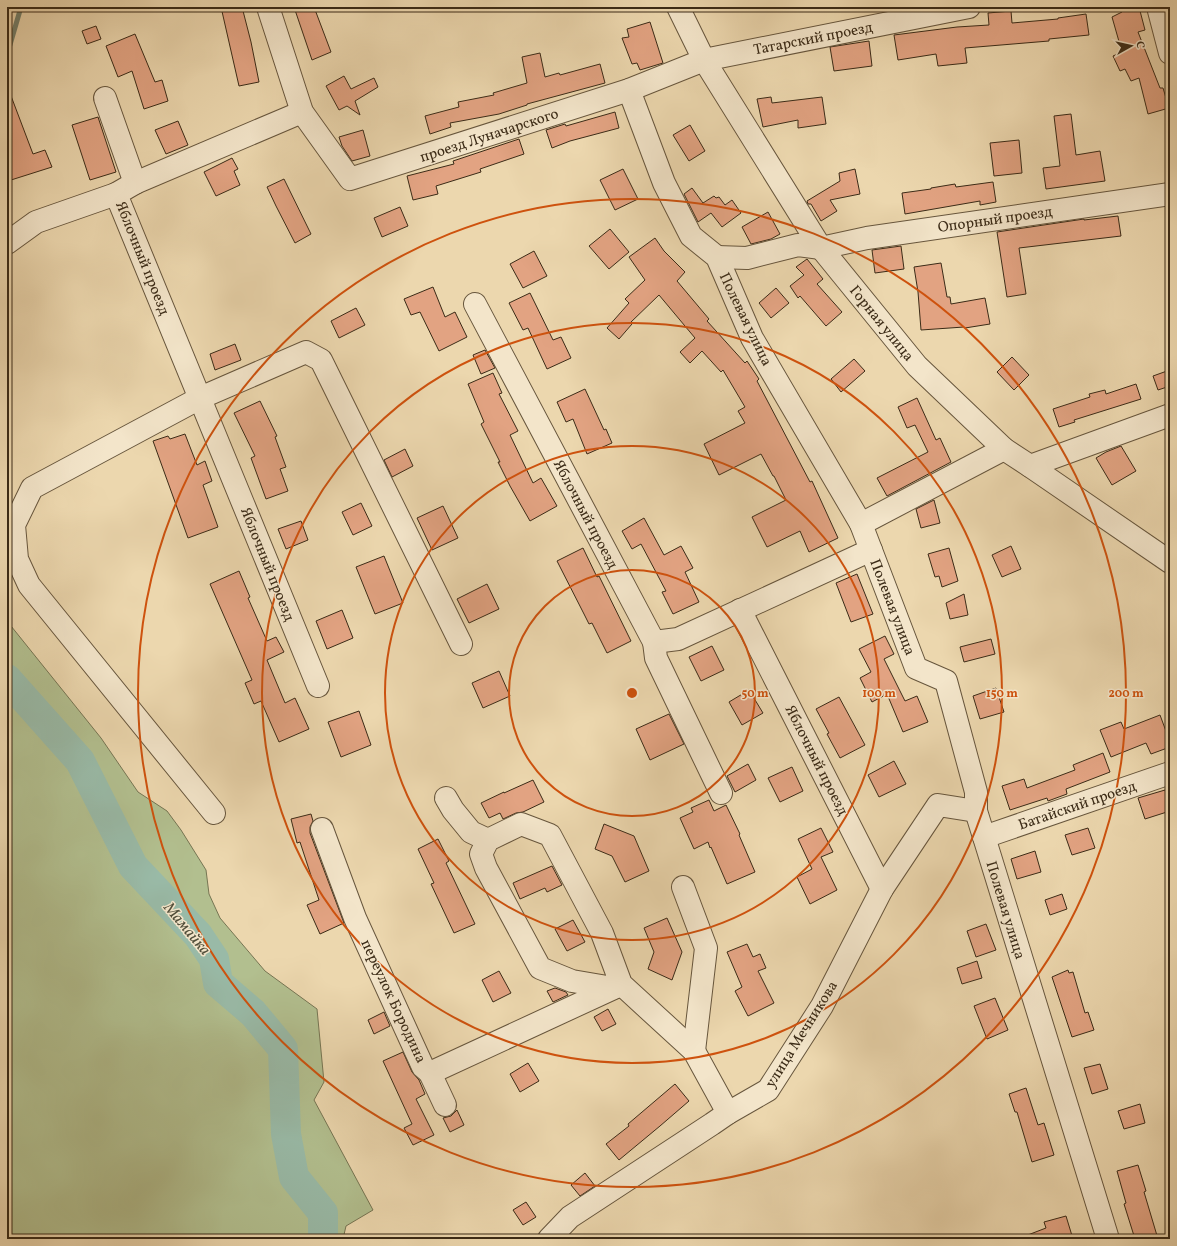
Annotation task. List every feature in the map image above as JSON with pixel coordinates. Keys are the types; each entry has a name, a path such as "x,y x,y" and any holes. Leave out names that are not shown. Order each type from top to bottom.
{"street":[{"path":"268,7 302,112"},
{"name":"Горная улица","path":"678,7 704,60 821,248 916,366 1004,449 1170,562"},
{"name":"Татарский проезд","path":"704,60 969,7"},
{"path":"1158,7 1170,53"},
{"name":"проезд Луначарского","path":"302,112 350,179 629,90 704,60"},
{"name":"Полевая улица","path":"629,90 664,183 691,236 717,257 752,338 861,524 916,668 946,681 976,792 976,811 1108,1239"},
{"path":"105,98 135,183"},
{"name":"Яблочный проезд","path":"302,112 135,183 116,194 318,686"},
{"path":"7,243 36,222 116,194"},
{"name":"Опорный проезд","path":"717,257 747,258 798,245 821,248 867,238 1170,194"},
{"name":"Яблочный проезд","path":"475,304 654,642 656,658 721,793"},
{"path":"214,813 29,585 17,559 14,525 32,488 200,398 306,352 321,360 461,644"},
{"path":"1030,466 1170,415"},
{"path":"861,524 1004,449"},
{"path":"654,642 678,639 871,550"},
{"name":"Яблочный проезд","path":"740,610 882,889"},
{"name":"Батайский проезд","path":"984,837 1170,773"},
{"path":"446,798 452,810 472,832 488,840"},
{"name":"улица Мечникова","path":"549,1239 570,1217 728,1113 768,1090 822,1006 882,889 938,805 976,811"},
{"path":"617,986 572,981 540,968 486,868 481,854 488,840 521,824 550,836 602,934 617,986 694,1052 728,1113"},
{"name":"переулок Бородина","path":"322,829 355,918 423,1067 430,1073 617,986"},
{"path":"683,887 706,948 694,1052"},
{"path":"430,1073 446,1105"}],"green space":[{"path":"7,621 101,738 138,792 167,811 181,830 206,870 209,894 220,918 265,971 317,1009 324,1082 314,1100 373,1210 346,1226 343,1239 9,1239 7,1237"}],"building":[{"path":"221,7 242,7 259,82 239,86"},
{"path":"294,7 314,7 331,52 312,60"},
{"path":"1120,7 1139,7 1145,30 1138,32 1160,88 1163,88 1169,108 1148,114 1139,78 1131,81 1125,69 1120,71 1113,56 1122,52 1112,17 1122,12"},
{"path":"1011,11 1012,23 1058,19 1086,14 1089,35 1049,39 1049,41 965,48 967,63 938,66 936,54 898,60 894,35 957,27 989,25 988,13"},
{"path":"650,22 663,63 640,70 637,63 632,64 622,38 629,37 627,29"},
{"path":"96,26 101,39 87,44 82,31"},
{"path":"135,34 155,82 162,80 168,101 144,109 132,71 118,77 106,46"},
{"path":"869,41 872,66 834,71 830,47"},
{"path":"540,53 545,77 559,73 560,75 600,64 605,83 527,104 499,114 450,123 451,127 430,134 425,116 459,107 458,102 494,95 493,93 527,83 522,57"},
{"path":"344,76 351,89 374,78 378,87 355,101 360,115 347,106 339,110 326,86"},
{"path":"7,88 33,154 45,150 52,167 11,180 7,168"},
{"path":"771,97 772,103 822,97 826,124 798,128 798,120 763,127 757,99"},
{"path":"615,112 619,128 570,141 552,148 546,130"},
{"path":"1071,114 1076,155 1100,151 1105,181 1046,189 1043,168 1060,166 1054,116"},
{"path":"98,117 116,172 90,180 72,125"},
{"path":"178,121 188,145 166,154 155,130"},
{"path":"690,125 705,151 689,161 673,135"},
{"path":"363,130 370,156 352,161 342,146 339,137"},
{"path":"519,139 524,154 480,169 481,172 436,186 438,194 413,200 407,176 454,164 453,161"},
{"path":"1019,140 1022,173 994,176 990,143"},
{"path":"232,158 238,169 234,171 240,185 216,196 204,172"},
{"path":"623,169 638,199 615,210 600,180"},
{"path":"855,169 860,194 830,200 837,211 821,221 811,204 808,204 807,201 840,181 839,173"},
{"path":"284,179 311,234 295,243 267,187"},
{"path":"993,182 996,202 980,205 980,201 905,214 902,193 955,184 956,187"},
{"path":"692,188 703,203 714,196 716,198 719,197 725,205 732,200 741,213 722,227 711,213 698,222 684,194"},
{"path":"400,207 408,226 382,237 374,218"},
{"path":"768,212 780,234 771,239 751,244 742,227"},
{"path":"1118,216 1121,236 1019,248 1026,294 1007,297 997,232 1084,219"},
{"path":"610,229 629,252 609,269 589,246"},
{"path":"655,238 664,251 685,272 677,281 709,319 707,321 745,363 747,361 759,379 757,381 810,482 812,481 838,538 809,552 800,531 767,547 752,517 786,500 761,454 719,475 704,444 745,423 738,411 745,407 723,370 721,372 702,351 690,363 680,352 695,338 659,295 630,323 632,324 619,339 607,328 629,303 625,299 645,280 629,257"},
{"path":"901,246 904,269 875,273 872,250"},
{"path":"534,251 547,276 523,288 510,264"},
{"path":"807,259 823,279 817,284 842,312 826,326 800,296 798,298 790,286 804,275 796,267"},
{"path":"941,263 947,297 950,297 951,304 985,298 990,324 965,328 921,330 918,292 914,267"},
{"path":"433,287 445,317 455,312 467,337 439,351 420,312 411,315 404,299"},
{"path":"776,288 789,303 771,318 759,303"},
{"path":"530,293 553,340 561,337 571,358 547,369 528,328 523,330 509,303"},
{"path":"356,308 365,325 339,338 331,321"},
{"path":"235,344 241,360 215,370 210,354"},
{"path":"485,350 495,368 481,374 473,355"},
{"path":"1012,357 1029,375 1014,390 997,372"},
{"path":"854,359 865,371 841,392 831,379"},
{"path":"1167,371 1170,386 1158,390 1153,376"},
{"path":"493,373 502,393 499,394 518,431 510,435 533,483 541,478 557,506 530,521 498,462 500,462 481,424 484,422 468,384"},
{"path":"1136,384 1141,399 1074,420 1075,422 1059,427 1053,409 1090,397 1089,394 1105,390 1106,394"},
{"path":"585,389 604,430 606,429 612,443 587,454 573,419 566,422 557,402"},
{"path":"917,398 936,440 940,438 951,462 887,496 877,478 928,452 915,425 907,428 898,407"},
{"path":"260,401 277,436 275,437 286,467 280,469 288,491 266,499 251,458 255,456 234,413"},
{"path":"185,434 197,465 205,461 212,481 203,485 218,527 188,538 153,441 168,436 170,439"},
{"path":"1121,446 1136,471 1112,485 1096,458"},
{"path":"405,449 413,466 392,477 384,460"},
{"path":"934,500 940,523 921,528 916,509"},
{"path":"361,503 372,526 353,535 342,512"},
{"path":"443,506 458,538 432,550 417,518"},
{"path":"644,518 664,555 681,546 693,568 685,572 699,602 673,614 662,592 666,591 641,544 632,549 622,531"},
{"path":"301,521 308,540 286,549 278,529"},
{"path":"1011,546 1021,569 1002,577 992,555"},
{"path":"583,548 597,577 599,576 631,641 607,653 592,623 589,624 557,561"},
{"path":"949,548 958,581 942,587 939,576 935,577 928,554"},
{"path":"384,556 403,603 375,614 356,567"},
{"path":"239,571 250,597 248,598 267,641 276,637 284,652 267,660 285,703 295,698 309,729 279,742 261,701 254,704 245,683 252,680 210,584"},
{"path":"857,574 873,614 851,622 836,583"},
{"path":"487,584 499,609 469,623 457,599"},
{"path":"964,594 968,615 950,619 946,603"},
{"path":"342,610 353,638 327,649 316,621"},
{"path":"885,636 894,654 884,659 905,701 917,696 928,722 903,732 887,694 872,702 860,678 871,672 859,649"},
{"path":"991,639 995,654 964,662 960,647"},
{"path":"712,646 724,670 701,681 689,657"},
{"path":"499,671 510,696 483,708 472,683"},
{"path":"996,688 1004,712 980,719 973,696"},
{"path":"749,690 763,713 742,725 729,702"},
{"path":"839,697 865,745 840,758 816,709"},
{"path":"359,711 371,745 341,757 328,722"},
{"path":"669,714 684,744 650,760 636,729"},
{"path":"1160,715 1170,742 1170,747 1151,754 1146,743 1111,757 1100,730 1121,722 1124,729"},
{"path":"1103,753 1110,772 1066,789 1067,794 1048,801 1047,798 1010,810 1002,786 1024,779 1027,788 1075,770 1073,765"},
{"path":"894,761 906,784 879,797 868,775"},
{"path":"748,764 756,780 735,792 727,776"},
{"path":"792,767 803,791 780,802 768,778"},
{"path":"533,780 544,802 503,819 500,813 489,818 481,803"},
{"path":"1165,790 1170,811 1145,819 1138,798"},
{"path":"709,800 714,811 726,805 740,834 739,835 755,872 727,884 708,842 694,849 680,818 693,812 691,808"},
{"path":"311,814 313,821 310,827 310,833 344,923 320,934 307,905 319,900 300,842 297,843 291,819"},
{"path":"604,824 634,836 649,871 625,882 612,856 595,849"},
{"path":"821,828 833,852 821,857 837,890 810,904 797,877 812,869 798,839"},
{"path":"1088,828 1095,848 1072,855 1065,835"},
{"path":"438,839 449,861 446,863 475,924 454,933 431,884 434,883 418,849"},
{"path":"1035,851 1041,872 1017,879 1011,859"},
{"path":"552,866 562,885 547,892 545,888 520,899 513,883"},
{"path":"1062,894 1067,909 1050,915 1045,900"},
{"path":"667,918 682,952 672,980 648,969 654,952 644,928"},
{"path":"573,920 585,942 567,951 555,929"},
{"path":"986,924 996,950 976,957 967,931"},
{"path":"747,944 753,957 760,954 766,968 758,971 774,1003 748,1016 735,991 742,987 727,952"},
{"path":"977,961 982,978 962,984 957,968"},
{"path":"1068,970 1069,973 1073,972 1085,1013 1088,1012 1094,1030 1072,1037 1052,977"},
{"path":"499,971 511,993 493,1002 482,980"},
{"path":"555,988 566,992 568,995 553,1002 547,991"},
{"path":"995,998 1008,1030 987,1039 974,1006"},
{"path":"608,1009 616,1024 602,1031 594,1017"},
{"path":"384,1012 390,1026 374,1034 368,1020"},
{"path":"403,1052 412,1072 419,1080 425,1094 416,1099 434,1135 413,1145 404,1128 412,1124 383,1061"},
{"path":"528,1063 539,1081 520,1092 510,1074"},
{"path":"1100,1064 1108,1089 1092,1094 1084,1068"},
{"path":"675,1084 689,1101 619,1160 606,1144 629,1126 628,1124"},
{"path":"1026,1088 1038,1125 1044,1123 1054,1155 1032,1162 1017,1112 1015,1112 1009,1094"},
{"path":"1140,1104 1145,1123 1124,1129 1118,1111"},
{"path":"457,1110 464,1125 450,1132 443,1118 451,1116"},
{"path":"1138,1165 1146,1191 1144,1192 1158,1239 1135,1239 1124,1204 1126,1203 1117,1171"},
{"path":"585,1173 595,1186 580,1196 571,1185"},
{"path":"526,1202 536,1217 523,1225 513,1210"},
{"path":"1066,1216 1073,1239 1020,1238 1046,1228 1044,1222"}],"waterway":[{"path":"7,55 21,7"},
{"name":"Мамайка","path":"7,679 80,761 133,866 198,935 214,959 218,983 253,1013 283,1049 286,1134 294,1177 323,1213 323,1239"}]}
